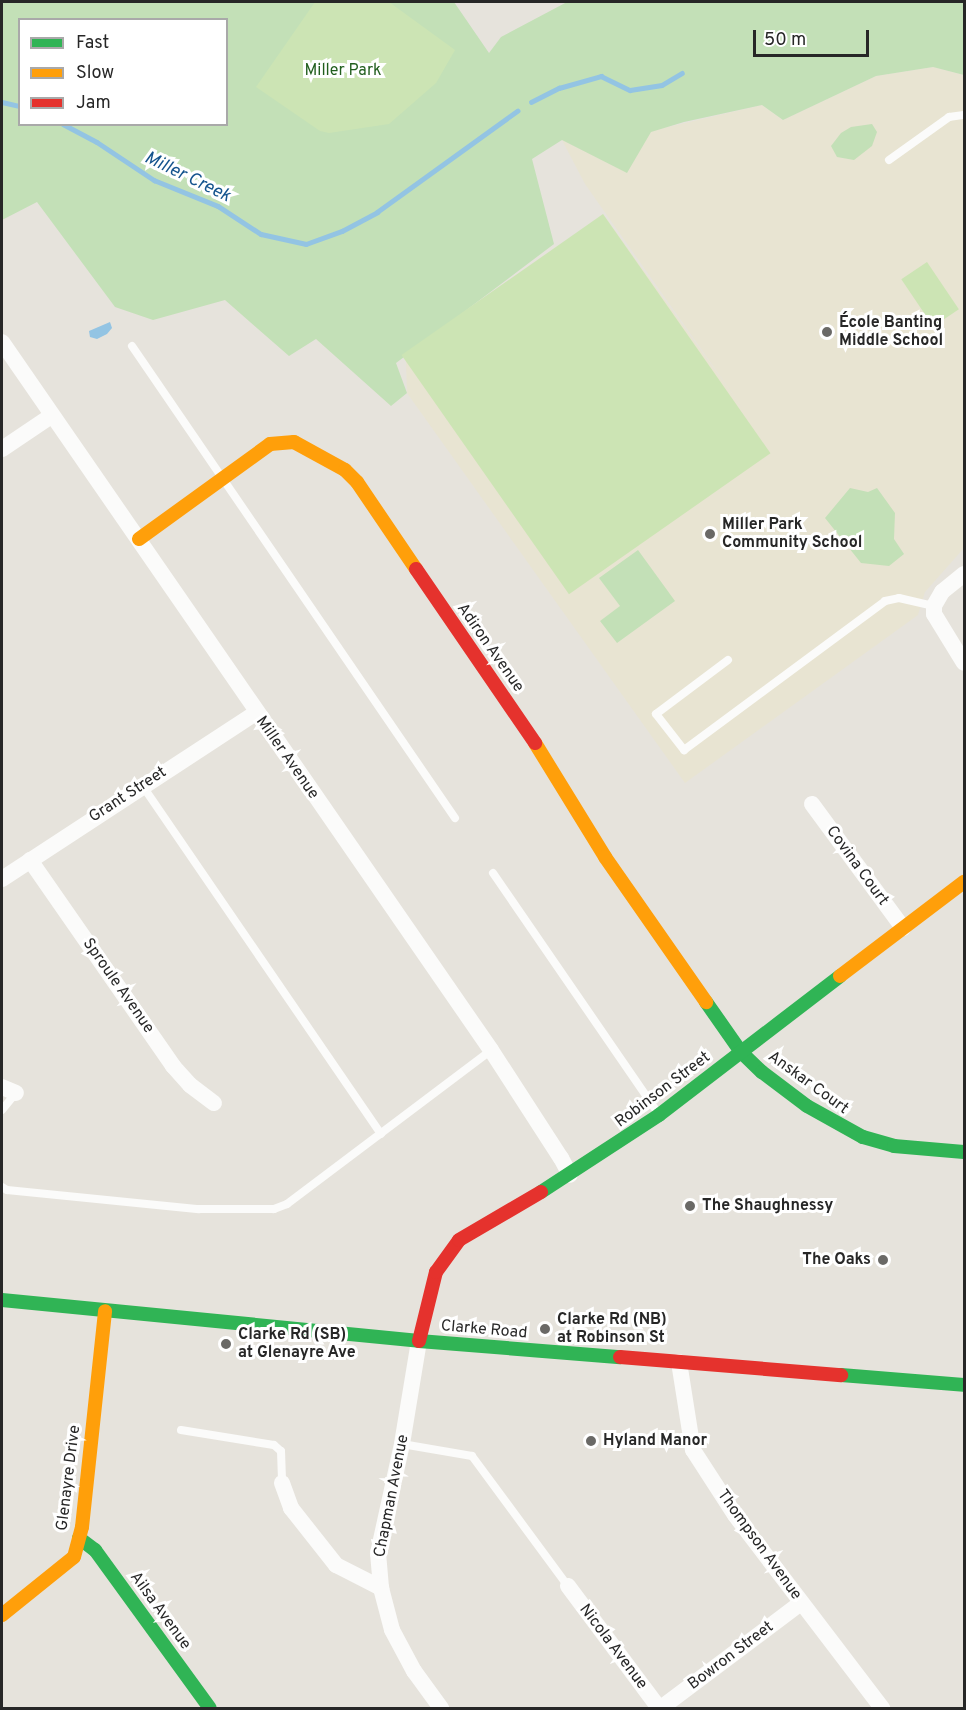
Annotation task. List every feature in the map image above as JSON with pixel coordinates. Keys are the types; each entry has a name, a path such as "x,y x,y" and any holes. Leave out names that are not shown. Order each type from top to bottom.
{"street":[{"name":"Miller Avenue","path":"2,342 491,1050 570,1175"},
{"path":"2,449 51,416"},
{"name":"Adiron Avenue","path":"139,539 262,448 284,441 303,446 352,475 552,768 605,858 741,1052"},
{"path":"964,574 942,592 934,606 937,622 964,663"},
{"name":"Grant Street","path":"2,879 256,712"},
{"name":"Covina Court","path":"812,804 903,928"},
{"name":"Sproule Avenue","path":"30,860 173,1066 190,1085 214,1103"},
{"name":"Robinson Street","path":"419,1341 436,1272 448,1251 470,1231 570,1175 659,1115 964,882"},
{"name":"Anskar Court","path":"741,1052 800,1101 863,1137 894,1146 964,1152"},
{"name":"Clarke Road","path":"2,1300 419,1341 964,1385"},
{"name":"Glenayre Drive","path":"2,1615 74,1557 79,1538 105,1311"},
{"name":"Chapman Avenue","path":"419,1341 402,1444 378,1553 381,1588 400,1650 441,1708"},
{"name":"Thompson Avenue","path":"679,1362 693,1450 735,1515 882,1708"},
{"path":"282,1483 291,1508 336,1565 381,1588"},
{"name":"Ailsa Avenue","path":"79,1538 95,1550 210,1708"},
{"name":"Nicola Avenue","path":"568,1586 660,1708"},
{"name":"Bowron Street","path":"660,1708 801,1603"}],"lane":[{"path":"889,160 950,117 964,115"},
{"path":"132,346 224,476 455,818"},
{"path":"728,660 656,714 684,750 885,601 899,598 934,606"},
{"path":"142,785 381,1134"},
{"path":"493,873 659,1115"},
{"path":"2,1187 7,1190 200,1209 274,1209 286,1204 491,1050"},
{"path":"2,1110 9,1090"},
{"path":"181,1430 274,1445 281,1451 282,1483"},
{"path":"402,1444 472,1456 568,1586"}],"shaded area":[{"path":"933,67 964,75 964,548 925,592 918,615 685,783 407,393 406,362 603,214 744,410 585,184 562,140 627,172 651,131 762,105 783,120 876,76"}],"green space":[{"path":"2,2 454,2 489,53 501,37 567,2 964,2 964,75 933,67 876,76 783,120 762,105 684,122 651,132 627,173 562,140 532,159 554,244 396,363 407,393 391,406 316,339 289,356 225,300 153,320 115,307 37,202 2,220"},
{"name":"Miller Park","path":"315,2 389,2 455,50 436,83 389,124 329,133 320,131 256,87"},
{"path":"872,124 877,132 872,146 854,160 837,157 831,146 841,133 851,127"},
{"path":"603,214 770,453 569,594 401,355"},
{"path":"927,262 959,309 933,327 901,279"},
{"path":"850,488 868,492 877,488 895,513 894,539 904,554 889,566 861,563 825,518"},
{"path":"638,550 675,601 617,643 600,621 620,606 599,578"}],"water":[{"path":"110,322 112,328 107,334 97,339 90,337 89,331"}],"waterway":[{"name":"Miller Creek","path":"531,102 559,88 601,76 630,90 662,85 682,73"},
{"name":"Miller Creek","path":"2,102 18,106"},
{"name":"Miller Creek","path":"67,126 97,142 154,180 218,206 261,234 306,244 342,231 377,212 517,111"}],"traffic: fast":[{"path":"541,1192 659,1115 840,976"},
{"path":"706,1002 741,1052 762,1072 807,1106 863,1137 894,1146 964,1152"},
{"path":"2,1300 419,1341 620,1357"},
{"path":"841,1375 964,1385"},
{"path":"79,1538 95,1550 210,1708"}],"traffic: slow":[{"path":"139,539 270,444 294,442 345,470 357,482 416,569"},
{"path":"535,743 605,857 706,1002"},
{"path":"840,976 964,882"},
{"path":"2,1615 74,1557 82,1527 105,1311"}],"traffic: jam":[{"path":"416,569 535,743"},
{"path":"419,1341 436,1272 459,1240 541,1192"},
{"path":"620,1357 841,1375"}],"place":[{"name":"École Banting Middle School","path":"827,332"},
{"name":"Miller Park Community School","path":"710,534"},
{"name":"The Shaughnessy","path":"690,1206"},
{"name":"The Oaks","path":"883,1260"},
{"name":"Clarke Rd (NB) at Robinson St","path":"545,1329"},
{"name":"Clarke Rd (SB) at Glenayre Ave","path":"226,1344"},
{"name":"Hyland Manor","path":"591,1441"}]}
